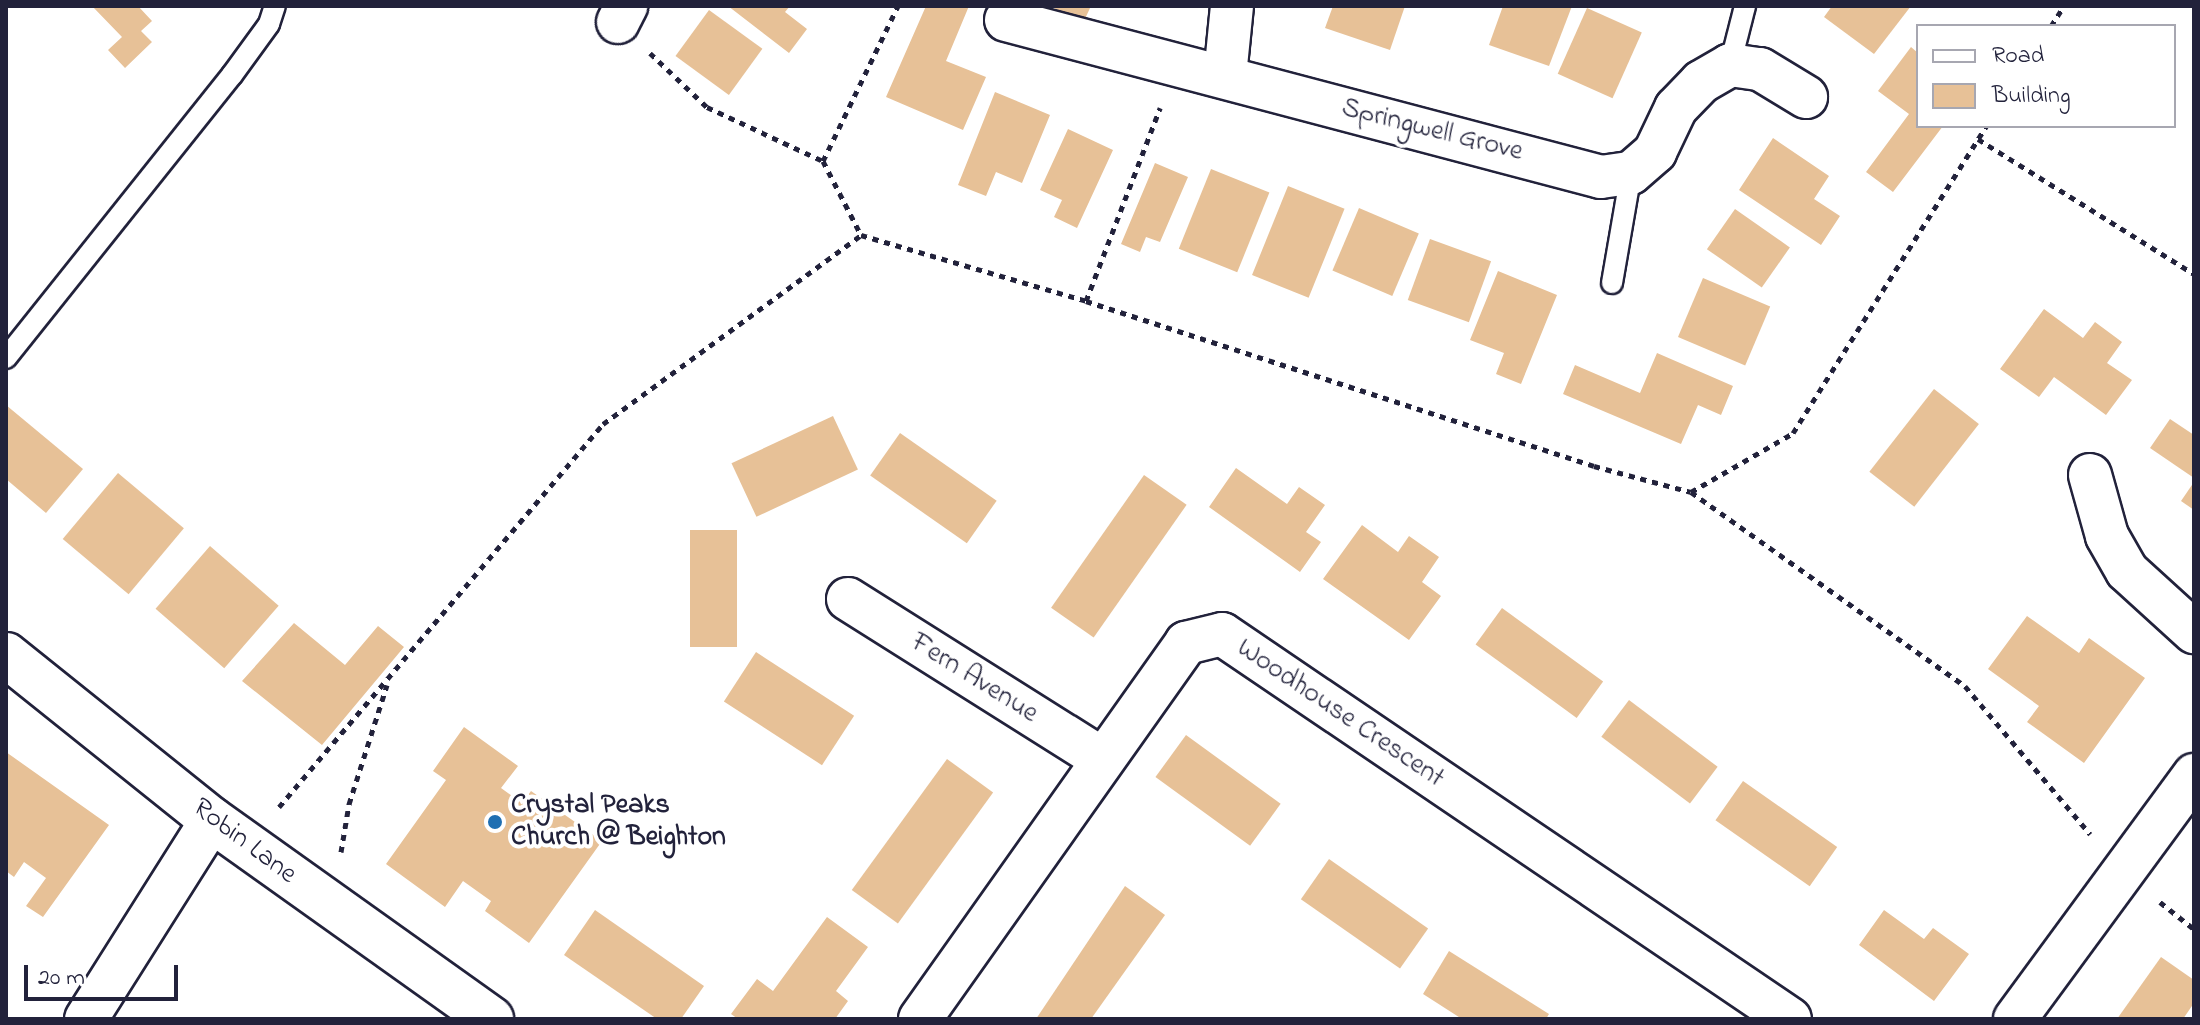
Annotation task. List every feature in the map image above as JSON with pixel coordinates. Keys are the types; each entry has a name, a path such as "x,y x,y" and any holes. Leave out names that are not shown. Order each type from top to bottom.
{"street":[{"path":"1225,76 1232,6"},
{"name":"Springwell Grove","path":"1006,20 1601,177 1631,173"},
{"path":"1631,173 1655,152 1676,108 1701,82 1730,65 1760,69 1806,97"},
{"path":"2090,475 2107,536 2127,571 2194,632"},
{"name":"Fern Avenue","path":"848,599 1100,758"},
{"name":"Woodhouse Crescent","path":"920,1019 1100,758 1186,643 1222,634 1790,1019"},
{"name":"Robin Lane","path":"6,655 229,833 491,1019"},
{"path":"2015,1019 2194,775"},
{"path":"86,1019 229,833"}],"lane":[{"path":"6,358 232,75 269,24 275,6"},
{"path":"1730,65 1745,6"},
{"path":"1612,283 1631,173"}],"path":[{"path":"823,161 898,6"},
{"path":"2052,24 2064,6"},
{"path":"622,14 707,107 823,161 861,235 1086,301 1594,466 1691,492 1965,686 2123,873 2194,929"},
{"path":"1086,301 1176,66"},
{"path":"1691,492 1793,433 1985,128"},
{"path":"1978,139 2194,274"},
{"path":"229,833 388,680 603,424 861,235"},
{"path":"333,907 349,804 388,680"}],"building":[{"path":"92,6 138,6 152,21 141,31 152,42 125,68 108,50 122,37"},
{"path":"728,6 790,6 785,12 807,29 789,53"},
{"path":"926,6 969,6 946,61 986,77 963,130 886,97"},
{"path":"1050,6 1091,6 1083,23"},
{"path":"1333,6 1405,6 1390,50 1325,28"},
{"path":"1503,6 1572,6 1549,66 1489,45"},
{"path":"1832,6 1911,6 1874,54 1824,17"},
{"path":"1587,8 1642,32 1613,98 1558,74"},
{"path":"709,10 762,49 729,95 675,56"},
{"path":"1911,47 1916,51 1916,128 1941,128 1893,192 1866,172 1909,114 1878,91"},
{"path":"995,92 1050,115 1022,183 996,172 986,196 958,185"},
{"path":"1068,129 1113,150 1077,228 1054,217 1062,200 1040,190"},
{"path":"1773,138 1829,176 1814,199 1840,216 1821,245 1739,190"},
{"path":"1155,163 1188,177 1160,242 1146,237 1140,252 1121,244"},
{"path":"1211,169 1269,193 1237,272 1179,249"},
{"path":"1288,186 1345,209 1309,298 1252,275"},
{"path":"1359,208 1419,233 1392,296 1332,271"},
{"path":"1735,209 1790,247 1762,288 1707,249"},
{"path":"1430,239 1491,261 1469,322 1408,300"},
{"path":"1498,271 1557,295 1521,384 1496,374 1504,353 1470,340"},
{"path":"1703,278 1770,307 1745,365 1678,337"},
{"path":"2044,309 2083,338 2095,322 2122,342 2107,363 2132,380 2106,415 2054,377 2039,397 2000,369"},
{"path":"1657,353 1733,386 1721,415 1698,405 1681,444 1563,394 1575,365 1640,393"},
{"path":"1934,389 1979,424 1914,507 1869,472"},
{"path":"6,405 83,469 46,513 6,479"},
{"path":"833,416 858,469 756,517 731,463"},
{"path":"2170,419 2194,435 2194,478 2150,448"},
{"path":"900,433 997,501 967,543 870,476"},
{"path":"1236,468 1287,504 1299,487 1325,505 1306,532 1321,542 1300,572 1209,507"},
{"path":"118,473 184,528 129,594 63,539"},
{"path":"1144,475 1187,505 1094,638 1051,608"},
{"path":"2194,482 2194,510 2181,501"},
{"path":"1362,525 1398,552 1409,536 1439,557 1422,582 1441,596 1409,640 1323,579"},
{"path":"690,530 737,530 737,647 690,647"},
{"path":"210,546 279,606 224,668 156,609"},
{"path":"1502,608 1603,681 1577,718 1476,644"},
{"path":"2027,616 2079,653 2089,638 2145,678 2084,763 2027,722 2039,706 1988,669"},
{"path":"294,623 345,665 378,626 404,647 322,745 242,681"},
{"path":"756,652 854,716 822,765 724,701"},
{"path":"1629,700 1718,767 1690,804 1601,737"},
{"name":"Crystal Peaks Church @ Beighton","path":"464,727 518,766 501,788 522,803 531,791 602,841 529,943 485,911 491,901 463,881 445,907 386,864 446,780 433,771"},
{"path":"1186,735 1281,804 1250,846 1155,777"},
{"path":"6,752 109,825 43,917 26,906 46,878 24,862 14,877 6,871"},
{"path":"947,759 993,793 898,924 852,890"},
{"path":"1743,781 1837,847 1810,886 1715,820"},
{"path":"1329,859 1428,928 1400,969 1301,899"},
{"path":"1125,886 1165,915 1091,1019 1036,1019"},
{"path":"595,910 704,986 681,1019 657,1019 564,955"},
{"path":"1884,910 1924,939 1933,928 1969,954 1934,1001 1859,945"},
{"path":"827,917 868,947 836,991 848,1001 835,1019 738,1019 731,1014 757,979 773,991"},
{"path":"1449,951 1549,1014 1546,1019 1462,1019 1423,994"},
{"path":"2161,957 2194,980 2194,1003 2183,1019 2117,1019"}],"place":[{"name":"Crystal Peaks Church @ Beighton","path":"495,822"}]}
